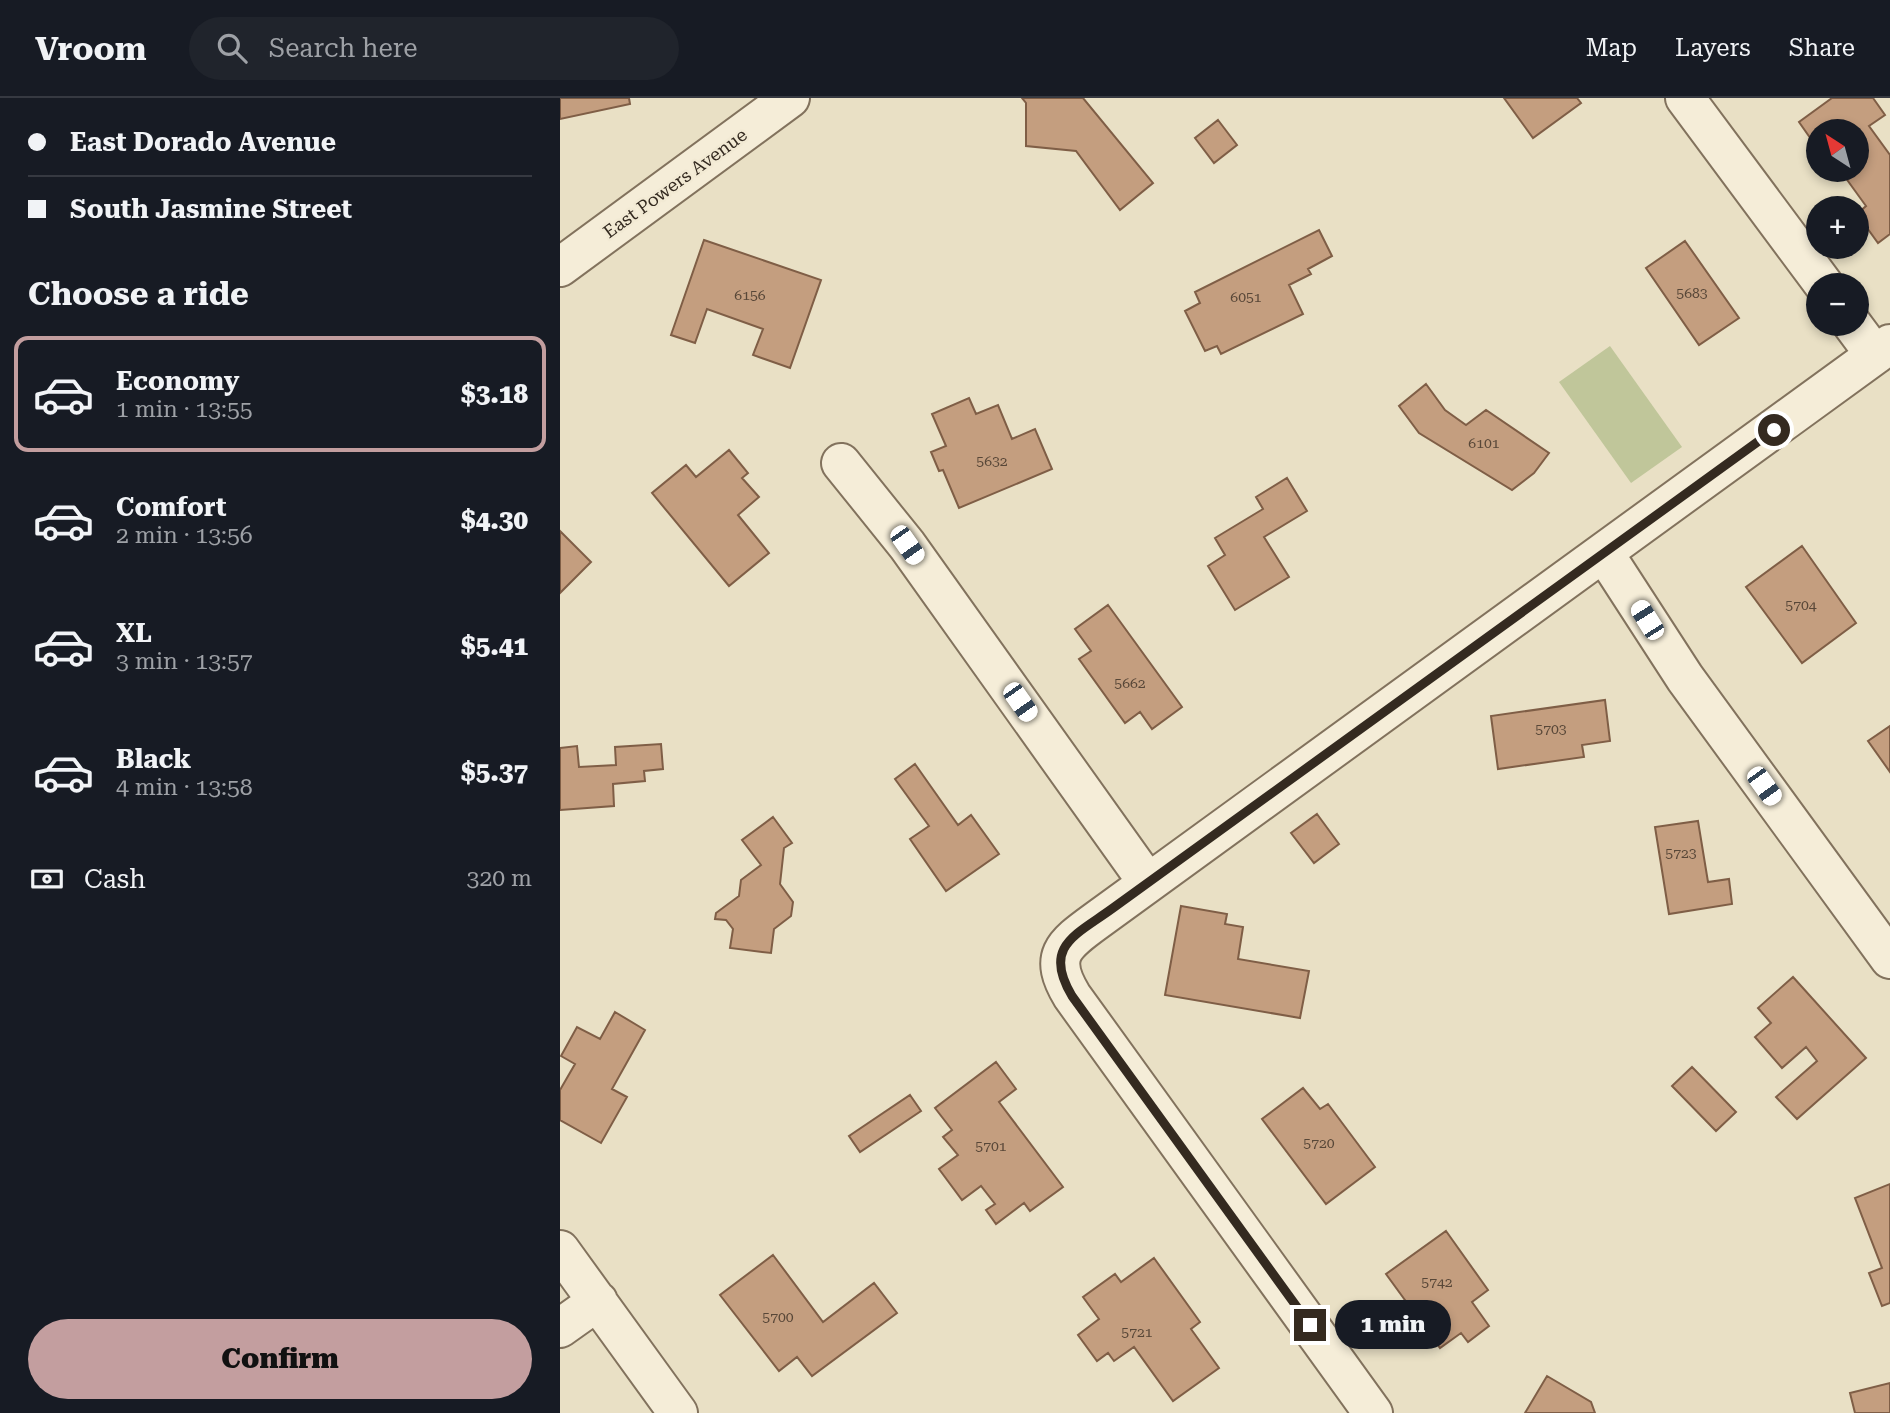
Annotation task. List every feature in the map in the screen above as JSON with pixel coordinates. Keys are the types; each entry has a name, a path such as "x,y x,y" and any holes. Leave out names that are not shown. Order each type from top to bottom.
{"street":[{"name":"East Powers Avenue","path":"560,267 790,98"},
{"path":"1685,98 1815,273"},
{"path":"1373,1413 1072,996 1065,984 1059,959 1063,949 1073,938 1148,883 1882,349 1866,336"},
{"path":"841,463 907,545 1148,883"},
{"path":"1604,553 1685,678 1890,959"},
{"path":"560,1250 678,1413"},
{"path":"560,1328 597,1301"}],"green space":[{"path":"1610,346 1682,447 1631,483 1559,382"}],"building":[{"path":"560,98 629,98 630,104 560,119"},
{"path":"1022,98 1083,98 1153,183 1120,210 1076,151 1026,146 1026,103"},
{"path":"1504,98 1577,98 1581,103 1533,138"},
{"path":"1832,98 1873,98 1885,115 1869,126 1869,119 1806,119 1806,132 1799,122"},
{"path":"1218,120 1237,145 1214,163 1195,138"},
{"path":"1869,126 1890,155 1890,234 1878,243 1869,231 1869,196 1859,196 1849,182 1869,182"},
{"path":"1319,230 1332,256 1308,269 1311,274 1289,285 1303,314 1221,354 1217,346 1205,351 1185,311 1200,303 1195,292"},
{"path":"704,240 821,280 790,368 753,355 763,329 707,309 695,343 671,335"},
{"path":"1685,241 1739,318 1699,345 1646,268"},
{"path":"1426,384 1445,410 1466,425 1486,410 1549,453 1534,473 1512,490 1419,433 1399,406"},
{"path":"969,398 976,414 998,405 1012,439 1035,429 1052,469 959,508 943,470 939,471 931,452 946,446 932,414"},
{"path":"729,450 748,473 742,478 759,497 738,515 769,553 729,586 652,493 686,465 696,477"},
{"path":"1287,478 1307,511 1264,537 1289,577 1235,610 1208,566 1225,555 1215,538 1263,509 1256,497"},
{"path":"560,531 591,562 560,593"},
{"path":"1802,546 1856,623 1802,663 1746,587"},
{"path":"1108,605 1182,707 1152,729 1140,712 1125,723 1079,659 1091,651 1075,629"},
{"path":"1605,700 1610,741 1582,745 1584,757 1498,769 1491,716"},
{"path":"1890,726 1890,772 1868,741"},
{"path":"661,744 663,769 644,771 645,781 613,784 614,806 560,810 560,748 577,746 579,767 616,765 615,747"},
{"path":"915,764 958,825 971,815 999,854 946,891 910,839 929,826 895,779"},
{"path":"1317,814 1339,844 1314,863 1291,833"},
{"path":"773,817 792,843 784,848 780,884 793,902 791,916 774,929 771,953 730,948 733,929 726,920 715,919 716,913 739,896 741,880 761,865 742,840"},
{"path":"1698,821 1708,882 1729,879 1732,904 1669,914 1655,827"},
{"path":"1181,906 1227,914 1225,924 1243,927 1238,959 1309,971 1300,1018 1165,995"},
{"path":"1793,977 1866,1058 1797,1119 1776,1097 1817,1061 1806,1047 1782,1068 1755,1037 1771,1023 1758,1008"},
{"path":"615,1012 645,1030 612,1089 627,1097 601,1143 560,1120 560,1090 575,1064 561,1056 577,1027 600,1039"},
{"path":"996,1062 1016,1089 999,1102 1063,1187 1030,1211 1024,1203 996,1224 986,1210 995,1204 981,1186 962,1200 939,1169 958,1155 943,1137 952,1130 935,1108"},
{"path":"1692,1067 1736,1112 1716,1131 1672,1086"},
{"path":"1303,1088 1320,1109 1328,1104 1375,1167 1326,1204 1262,1119"},
{"path":"910,1095 921,1111 860,1152 849,1136"},
{"path":"1890,1184 1890,1303 1882,1306 1869,1273 1882,1268 1855,1198"},
{"path":"1446,1231 1488,1290 1472,1302 1489,1326 1468,1342 1461,1333 1440,1348 1386,1274"},
{"path":"773,1255 823,1322 874,1283 897,1313 812,1376 797,1357 779,1371 720,1295"},
{"path":"1154,1258 1200,1322 1191,1329 1219,1368 1173,1401 1134,1347 1114,1361 1108,1353 1097,1361 1078,1335 1099,1319 1083,1297 1115,1274 1121,1282"},
{"path":"1547,1376 1591,1402 1595,1413 1525,1413"},
{"path":"1890,1383 1890,1413 1855,1413 1850,1393"}],"route":[{"path":"1310,1325 1072,996 1061,973 1059,959 1063,949 1073,938 1113,908 1774,430"}]}
